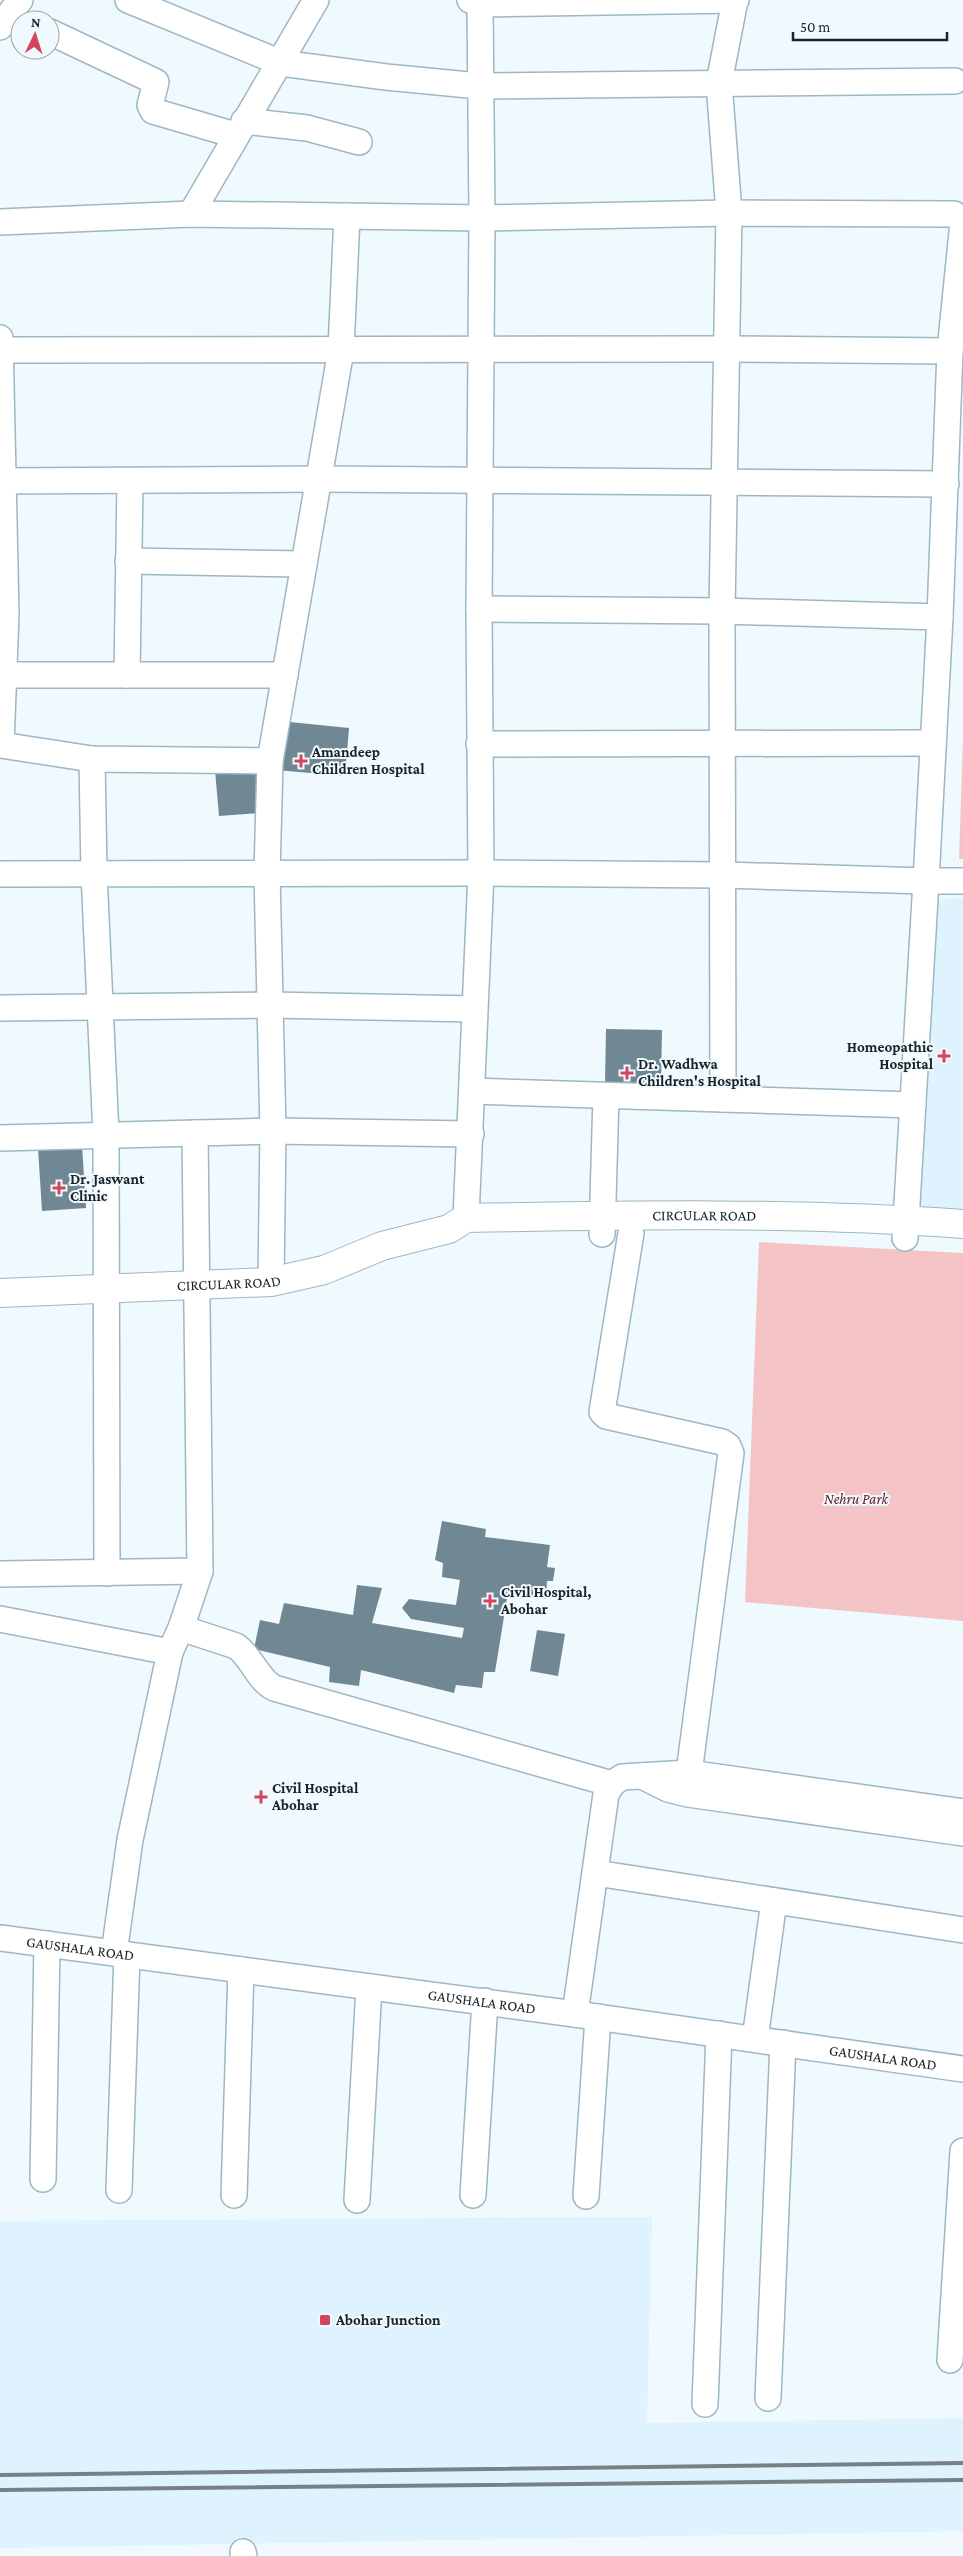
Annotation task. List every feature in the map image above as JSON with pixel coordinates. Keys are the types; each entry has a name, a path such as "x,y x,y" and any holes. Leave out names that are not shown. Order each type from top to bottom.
{"main road":[{"name":"CIRCULAR ROAD","path":"0,1293 271,1282 315,1272 382,1246 458,1224 466,1235 602,1225 905,1229 963,1242"},
{"name":"CIRCULAR ROAD","path":"602,1225 631,1233 905,1229 963,1224"}],"street":[{"path":"128,0 281,64 386,77 479,86 955,81"},
{"path":"191,214 240,128 281,64 316,0"},
{"path":"458,1224 471,1134 474,1009 481,873 478,609 482,218 475,2 736,0 719,83 729,213 722,611 723,1099"},
{"path":"60,37 156,82 150,105 153,111 240,128 307,128 359,142"},
{"path":"0,222 191,214 482,218 729,213 954,214 959,217 962,222 950,352 940,617 905,1229"},
{"path":"271,1282 273,1131 267,874 270,761 341,350 347,216"},
{"path":"0,338 4,675 1,745 92,758 270,761"},
{"path":"0,350 727,349 950,352"},
{"path":"2,481 130,482 320,479 946,484"},
{"path":"127,675 130,482"},
{"path":"128,561 304,564"},
{"path":"478,609 722,611 940,617"},
{"path":"4,675 285,675"},
{"path":"479,744 722,745 933,743"},
{"path":"92,758 94,872 106,1135 107,1573"},
{"path":"0,874 94,872 267,874 481,873 724,875 963,881"},
{"path":"0,1008 99,1005 271,1005 474,1009"},
{"path":"472,1091 913,1105"},
{"path":"602,1225 606,1096"},
{"path":"0,1138 273,1131 471,1134"},
{"path":"119,2190 120,1954 130,1840 170,1652 181,1628 200,1571 195,1133"},
{"path":"631,1233 602,1412 606,1416 722,1442 728,1446 731,1453 689,1773"},
{"path":"0,1574 200,1571"},
{"path":"0,1619 170,1652"},
{"path":"181,1628 236,1646 244,1651 268,1685 274,1688 612,1784"},
{"path":"586,2196 587,2015 596,1873 606,1794 612,1784 622,1777 689,1773 963,1812"},
{"path":"639,1775 668,1789 688,1794 963,1833"},
{"path":"596,1873 963,1930"},
{"path":"754,2039 774,1901"},
{"name":"GAUSHALA ROAD","path":"0,1938 587,2015 963,2069"},
{"path":"43,2179 47,1944"},
{"path":"234,2195 241,1970"},
{"path":"357,2200 369,1986"},
{"path":"473,2195 485,2002"},
{"path":"705,2404 719,2034"},
{"path":"768,2398 783,2043"},
{"path":"950,2360 963,2151"}],"shaded area":[{"name":"Homeopathic Hospital","path":"963,898 963,1215 913,1212 937,899"},
{"name":"Abohar Junction","path":"652,2217 647,2423 963,2418 963,2531 0,2548 0,2221"}],"green space":[{"path":"963,739 963,859 959,859"},
{"name":"Nehru Park","path":"759,1242 963,1253 963,1621 745,1602"}],"building":[{"path":"280,721 349,728 345,776 276,770"},
{"path":"258,767 261,813 219,816 215,770"},
{"path":"606,1029 662,1030 661,1084 605,1084"},
{"path":"82,1145 86,1208 42,1211 38,1148"},
{"path":"442,1521 486,1529 485,1537 550,1545 547,1567 555,1568 553,1581 547,1581 546,1599 508,1592 495,1672 484,1672 482,1688 456,1685 454,1693 361,1670 359,1686 329,1682 330,1667 254,1649 260,1620 279,1624 284,1603 353,1615 357,1585 382,1588 372,1623 462,1638 464,1628 411,1619 402,1608 409,1599 456,1605 460,1580 442,1577 443,1563 435,1560"},
{"path":"537,1630 565,1634 558,1676 530,1671"}],"railway":[{"path":"0,2475 963,2463"},
{"path":"0,2490 963,2480"}],"place":[{"name":"Amandeep Children Hospital","path":"301,761"},
{"name":"Homeopathic Hospital","path":"944,1056"},
{"name":"Dr. Wadhwa Children's Hospital","path":"627,1073"},
{"name":"Dr. Jaswant Clinic","path":"59,1188"},
{"name":"Civil Hospital, Abohar","path":"490,1601"},
{"name":"Civil Hospital Abohar","path":"261,1797"},
{"name":"Abohar Junction","path":"325,2320"}]}
